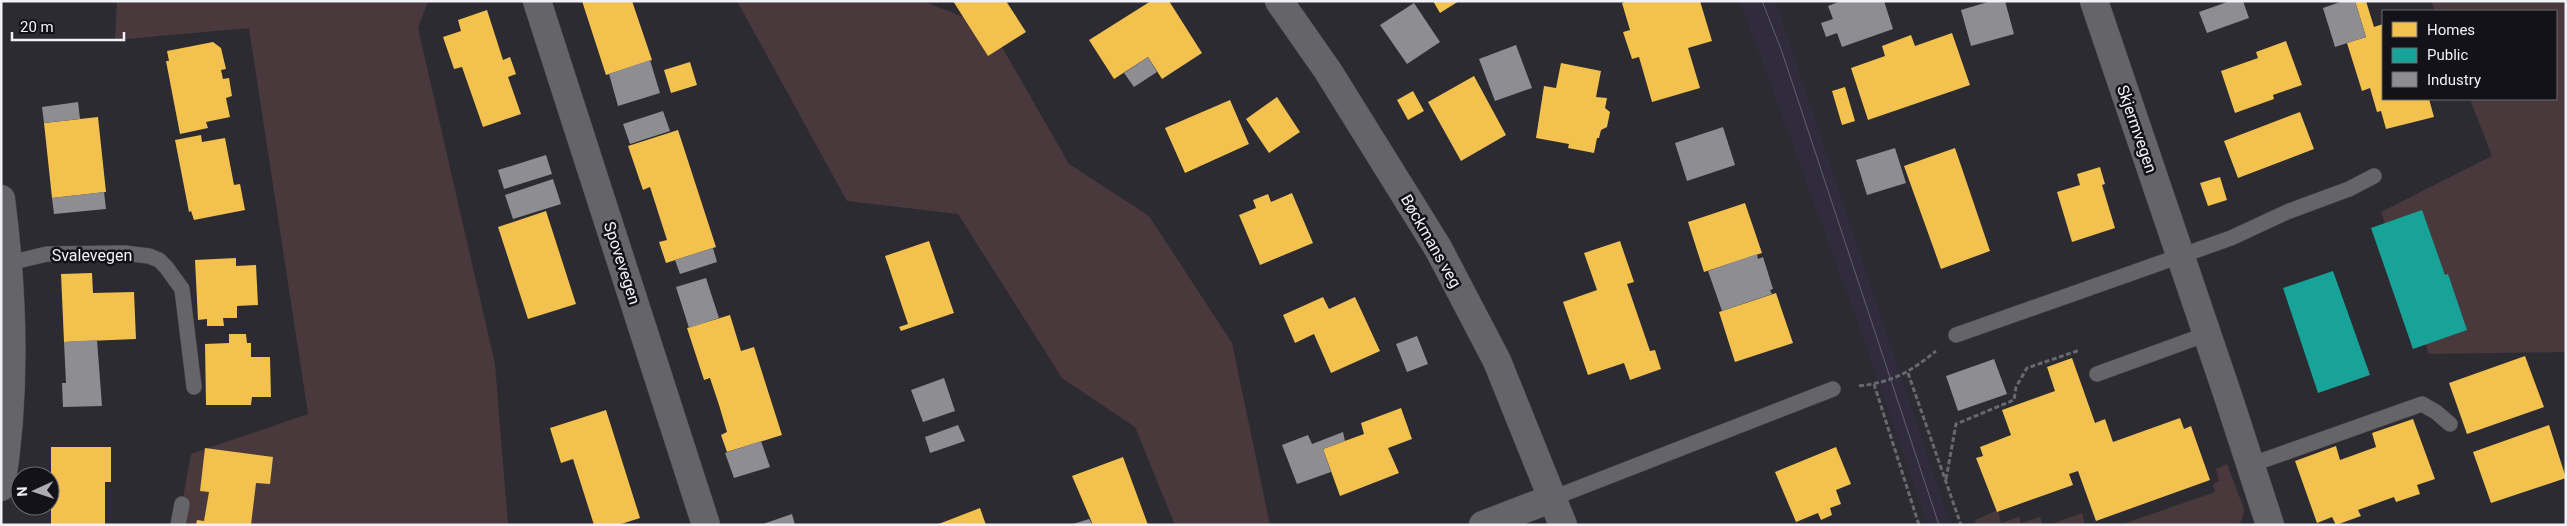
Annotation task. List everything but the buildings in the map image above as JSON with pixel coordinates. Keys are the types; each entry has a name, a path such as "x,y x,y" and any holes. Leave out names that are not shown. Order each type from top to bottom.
{"street":[{"name":"Spovevegen","path":"537,1 706,525"},
{"name":"Bøckmans veg","path":"1279,1 1328,71 1438,248 1497,361 1563,525"},
{"name":"Skjermvegen","path":"2094,1 2270,525"},
{"path":"1,199 9,263 9,436 1,487"},
{"path":"1483,525 1553,498"}],"lane":[{"path":"1956,335 2231,238 2287,212 2349,189 2374,176"},
{"name":"Svalevegen","path":"9,263 46,254 124,253 149,256 158,260 166,266 182,289 194,387"},
{"path":"2097,374 2207,334"},
{"path":"1553,498 1833,389"},
{"path":"2250,465 2422,404 2436,412 2450,424"},
{"path":"178,525 182,504"}],"path":[{"path":"1833,389 1874,384 1908,373 1956,335"},
{"path":"1946,479 1956,424 2014,400 2016,387 2027,368 2088,348 2097,374"},
{"path":"1908,373 1946,479 1960,525"},
{"path":"1874,384 1920,525"}],"shaded area":[{"path":"117,1 428,1 418,28 495,364 508,525 178,525 191,454 308,414 249,28 115,40"},
{"path":"737,1 923,1 991,28 1069,164 1149,216 1232,343 1270,525 1175,525 1135,427 1062,378 958,214 847,201"},
{"path":"1740,1 1776,1 1951,525 1927,525 1873,365"},
{"path":"2431,1 2566,1 2566,352 2429,354 2381,212 2492,156 2470,100 2557,100 2557,10 2435,10"},
{"path":"2227,464 2244,509 2239,525 2120,525 2215,492 2213,484 2219,481 2216,469"},
{"path":"1998,510 2001,523 2019,517 2021,523 2040,517 2043,525 1976,525 1975,520"},
{"path":"2082,513 2085,525 2049,525"}],"tram line":[{"path":"1762,1 1781,49 1939,525"}]}
